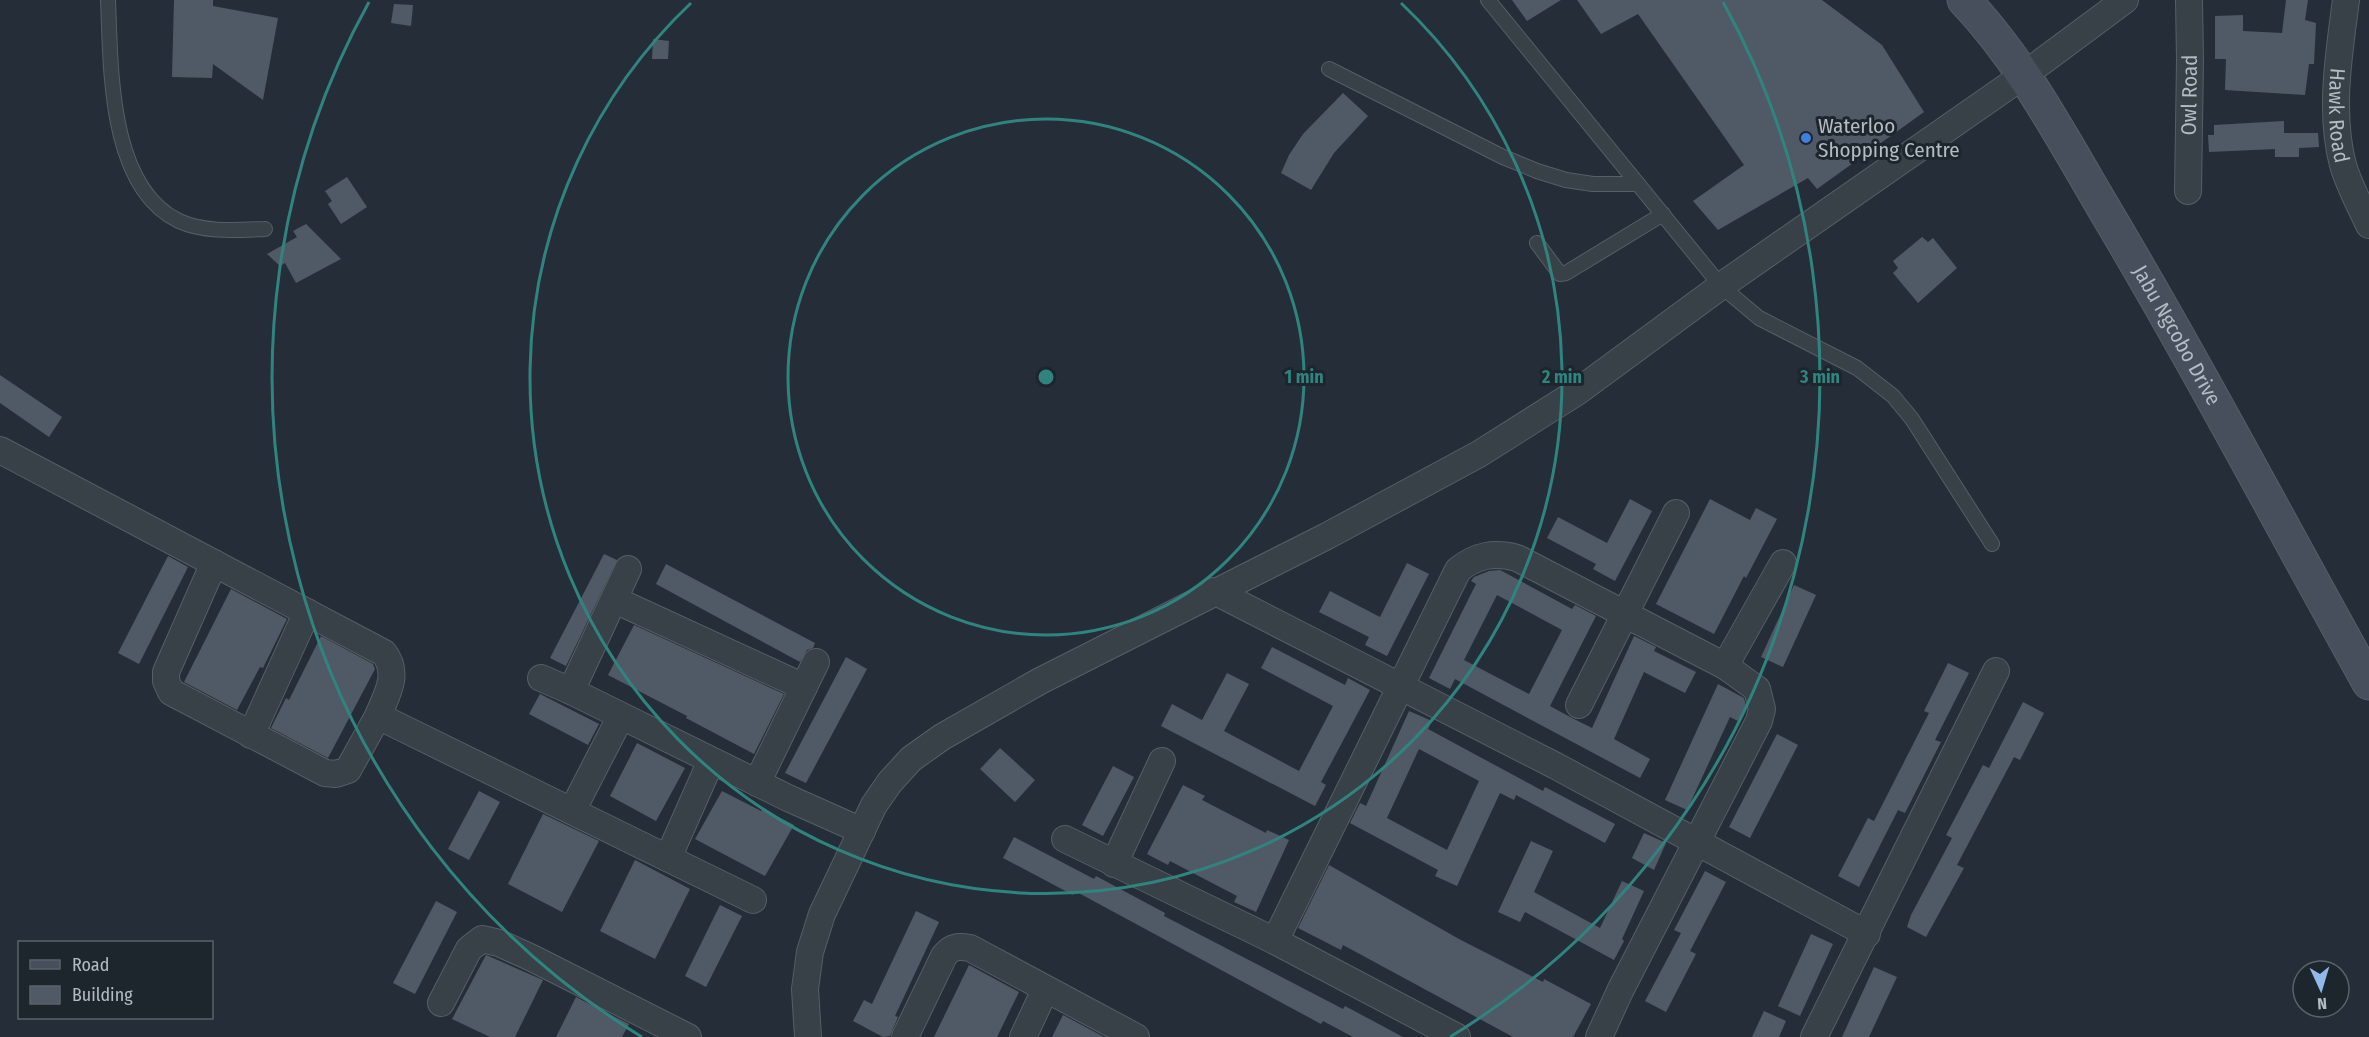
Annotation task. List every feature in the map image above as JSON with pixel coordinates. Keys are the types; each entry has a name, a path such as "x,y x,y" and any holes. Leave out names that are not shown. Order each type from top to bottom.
{"main road":[{"name":"Jabu Ngcobo Drive","path":"1964,0 1990,27 2024,75 2139,268 2369,683"}],"street":[{"path":"808,1037 806,988 810,952 822,914 874,805 910,759 942,737 1040,681 1214,591 1327,536 1479,454 1577,392 1721,286 2024,75 2125,0"},
{"name":"Owl Road","path":"2188,191 2189,0"},
{"name":"Hawk Road","path":"2346,0 2337,94 2337,123 2344,167 2369,225"},
{"path":"0,450 307,612 384,653 391,662 392,681 378,716 348,770 336,774 325,773 175,696 166,681 166,672 214,563"},
{"path":"1579,705 1676,513"},
{"path":"1275,941 1399,685 1458,570 1469,561 1484,556 1499,554 1516,558 1725,666 1757,689 1761,698 1762,709 1759,721 1620,991 1599,1037"},
{"path":"1725,666 1783,563"},
{"path":"571,691 628,569"},
{"path":"1214,591 1556,766 1867,934"},
{"path":"615,600 804,687"},
{"path":"251,735 307,612"},
{"path":"757,783 816,662"},
{"path":"1815,1037 1996,671"},
{"path":"541,678 757,783 862,831"},
{"path":"378,716 753,900"},
{"path":"572,811 621,716"},
{"path":"668,858 711,761"},
{"path":"1114,864 1162,761"},
{"path":"1065,839 1275,941 1457,1037"},
{"path":"441,1003 469,949 482,939 490,940 532,958 688,1037"},
{"path":"905,1037 944,956 955,946 970,948 1136,1037"},
{"path":"1023,1037 1045,990"}],"lane":[{"path":"108,0 116,113 133,169 147,194 163,210 180,221 227,230 265,229"},
{"path":"1488,0 1721,286 1759,318 1857,368 1893,396 1912,419 1992,544"},
{"path":"1329,69 1503,157 1537,171 1566,180 1593,184 1638,184"},
{"path":"1537,243 1560,274 1566,273 1663,214"}],"building":[{"path":"174,0 213,0 213,6 278,18 263,100 213,64 212,78 172,77"},
{"path":"1512,0 1561,0 1527,21"},
{"name":"Waterloo Shopping Centre","path":"1577,0 1822,0 1882,45 1924,112 1817,189 1808,178 1718,230 1693,201 1744,165 1638,14 1601,34"},
{"path":"2286,0 2308,0 2305,20 2316,23 2314,64 2309,64 2305,95 2225,90 2226,59 2215,59 2215,16 2243,15 2243,31 2282,33"},
{"path":"394,4 413,5 411,26 391,23"},
{"path":"653,39 669,41 668,59 652,59"},
{"path":"1343,93 1368,116 1334,153 1311,190 1281,173 1289,155 1303,134"},
{"path":"2284,121 2284,133 2318,133 2319,147 2299,148 2299,157 2275,157 2275,149 2209,152 2208,135 2214,135 2214,125"},
{"path":"347,177 367,207 341,224 328,204 332,201 325,191"},
{"path":"306,224 341,259 296,283 285,263 280,266 267,254 297,237 293,231"},
{"path":"1922,237 1928,242 1933,238 1957,268 1918,303 1893,273 1898,268 1893,261"},
{"path":"0,375 62,417 49,437 0,403"},
{"path":"1630,499 1652,511 1615,581 1593,569 1596,564 1547,538 1558,517 1607,543"},
{"path":"1710,499 1750,520 1756,508 1777,519 1714,634 1656,604"},
{"path":"604,554 617,560 566,666 550,658"},
{"path":"168,556 188,567 139,664 118,653"},
{"path":"1407,563 1429,574 1387,656 1365,645 1369,637 1319,612 1330,591 1380,617"},
{"path":"666,564 815,643 813,648 807,650 800,662 656,584"},
{"path":"1500,570 1572,609 1575,605 1596,616 1550,706 1592,728 1634,636 1656,647 1654,651 1696,672 1685,693 1644,672 1614,739 1650,759 1640,778 1455,679 1450,689 1429,678 1476,584 1471,581 1474,577 1489,571","holes":["1497,595 1562,630 1529,694 1464,660"]},
{"path":"1794,585 1816,595 1783,667 1761,657"},
{"path":"231,589 287,619 263,668 260,667 237,710 184,682"},
{"path":"634,625 784,694 754,754 608,675"},
{"path":"321,636 373,664 375,669 328,758 271,728 286,698 289,700"},
{"path":"1272,647 1345,685 1348,678 1370,690 1321,782 1326,785 1315,806 1161,726 1172,704 1202,720 1227,673 1249,684 1224,731 1299,771 1333,706 1261,668"},
{"path":"846,657 867,669 806,783 785,773"},
{"path":"1948,663 1969,673 1935,740 1941,742 1905,813 1898,810 1859,887 1838,876 1868,818 1874,821 1929,713 1924,711"},
{"path":"1718,684 1744,698 1746,706 1738,721 1730,717 1687,810 1665,800"},
{"path":"540,694 599,724 588,745 529,714"},
{"path":"2023,702 2044,713 2020,760 2014,757 1957,865 1964,868 1926,937 1907,927 1911,915 1952,838 1946,835 1983,765 1989,768"},
{"path":"1409,711 1432,721 1428,729 1543,791 1545,787 1615,824 1605,843 1516,795 1514,800 1500,793 1457,886 1435,876 1438,870 1350,823 1360,803 1366,806","holes":["1419,749 1479,781 1447,850 1387,818"]},
{"path":"1777,734 1798,745 1750,838 1729,827"},
{"path":"637,743 685,768 656,821 610,796"},
{"path":"1000,748 1035,780 1015,802 980,769"},
{"path":"1113,766 1134,777 1103,836 1082,825"},
{"path":"1183,785 1205,796 1202,800 1266,833 1267,830 1289,840 1256,912 1234,902 1237,896 1170,861 1168,865 1147,854"},
{"path":"479,791 500,802 469,860 448,849"},
{"path":"722,791 794,825 765,876 695,839"},
{"path":"543,814 599,841 562,912 508,884"},
{"path":"1644,833 1666,843 1654,870 1632,858"},
{"path":"1014,837 1094,879 1096,876 1165,913 1164,916 1343,1009 1345,1006 1403,1037 1353,1037 1323,1021 1321,1024 1075,891 1073,895 1003,858"},
{"path":"1531,841 1553,851 1534,892 1600,928 1622,881 1644,891 1614,960 1525,912 1520,922 1498,912"},
{"path":"635,860 690,889 655,959 600,931"},
{"path":"1329,865 1459,939 1591,1004 1573,1037 1513,1037 1343,945 1341,950 1298,928"},
{"path":"1705,871 1726,882 1690,951 1696,954 1666,1012 1645,1001 1681,933 1674,930"},
{"path":"436,901 457,912 415,994 393,983"},
{"path":"720,905 742,916 706,987 685,976"},
{"path":"916,911 939,922 895,1016 898,1017 890,1036 883,1037 853,1021 864,1000 872,1004"},
{"path":"1811,934 1833,944 1800,1016 1778,1006"},
{"path":"486,955 543,980 515,1037 490,1037 452,1019"},
{"path":"969,965 1019,992 997,1037 934,1037"},
{"path":"1874,967 1897,977 1869,1037 1842,1037"},
{"path":"576,997 629,1024 622,1037 556,1037"},
{"path":"1764,1011 1786,1021 1779,1037 1752,1037"},
{"path":"1063,1015 1104,1037 1052,1037"}],"place":[{"name":"Waterloo Shopping Centre","path":"1806,138"}]}
